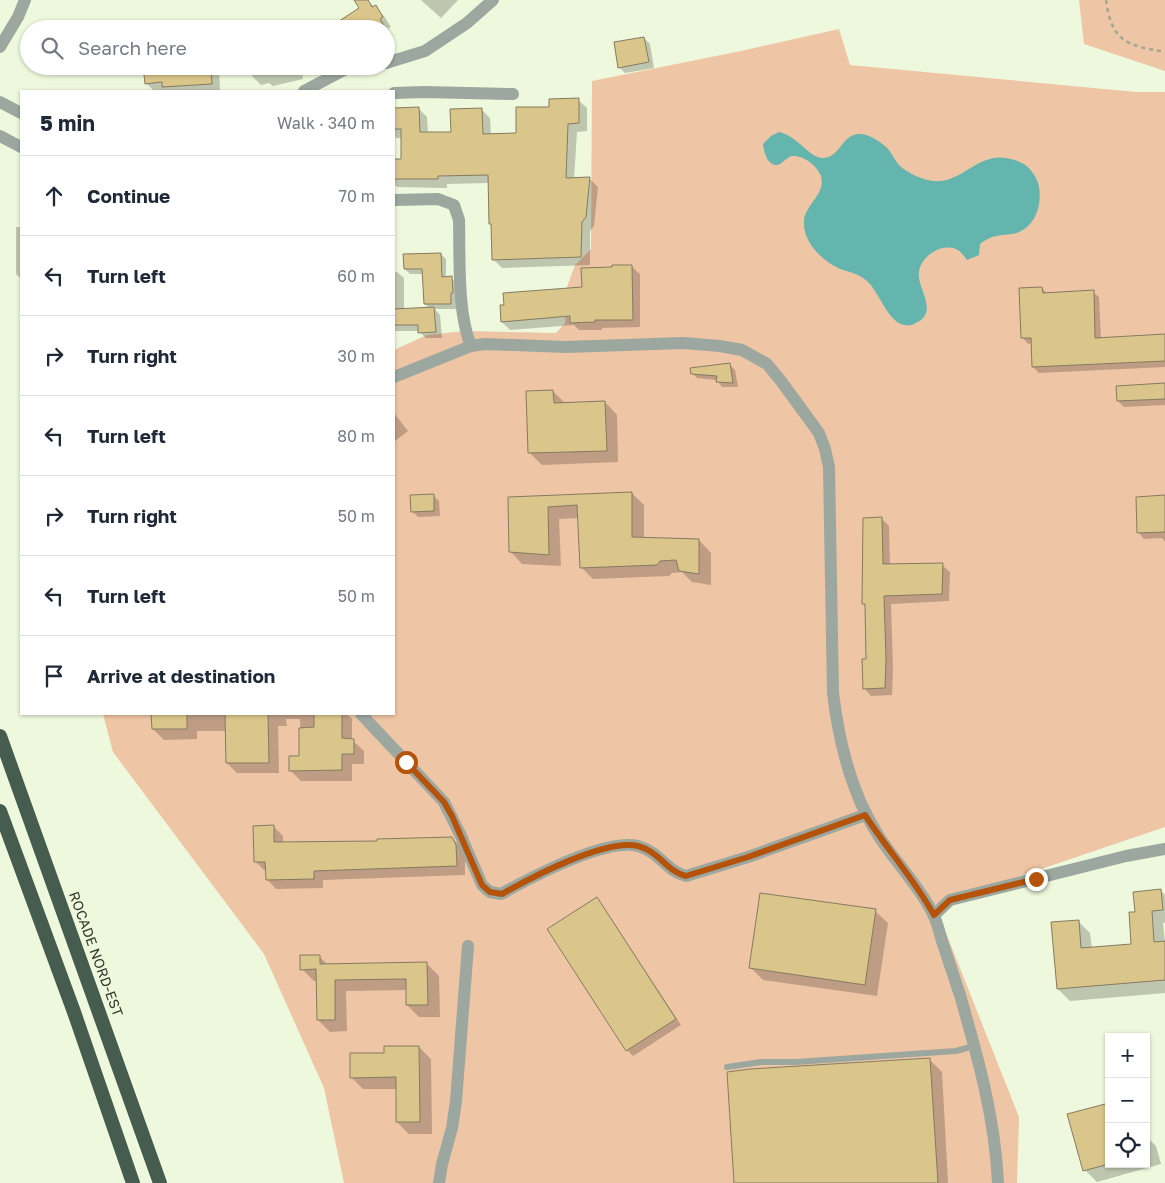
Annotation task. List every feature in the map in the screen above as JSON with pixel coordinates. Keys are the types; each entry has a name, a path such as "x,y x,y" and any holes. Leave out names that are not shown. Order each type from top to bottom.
{"highway":[{"name":"ROCADE NORD-EST","path":"0,736 160,1183"},
{"path":"0,811 74,1012 133,1183"}],"street":[{"path":"0,47 18,17 25,0"},
{"path":"395,60 425,51 467,23 493,0"},
{"path":"306,90 335,75"},
{"path":"395,93 513,94"},
{"path":"0,102 20,112"},
{"path":"0,136 20,146"},
{"path":"395,200 438,200 454,205 459,220 465,331 471,346"},
{"path":"395,377 471,346 486,344 566,347 683,342 742,350 767,364 782,380 819,433 826,449 829,467 832,693 837,727 849,775 865,815 892,856 908,873 934,915 955,979 990,1110 996,1149 998,1183"},
{"path":"361,715 444,802 482,885 490,892 502,894 596,850 624,845 638,846 653,852 677,874 686,876 748,857 865,815"},
{"path":"934,915 950,900 1126,856 1165,849"},
{"path":"439,1183 456,1102 468,946"}],"lane":[{"path":"727,1067 761,1062 796,1062 956,1051 974,1046"}],"path":[{"path":"1106,0 1111,23 1116,34 1123,40 1165,52"}],"shaded area":[{"path":"1079,0 1165,0 1165,71 1084,44"},
{"path":"839,29 850,65 1136,92 1165,92 1165,827 935,905 1019,1117 1017,1183 344,1183 324,1088 264,954 113,752 103,715 395,715 395,350 427,335 465,331 556,333 565,323 566,290 575,265 591,249 592,81"}],"water":[{"path":"779,132 786,134 813,154 823,158 829,157 852,136 858,134 866,135 884,145 906,171 920,178 933,181 955,177 984,161 995,158 1008,158 1022,163 1033,173 1039,187 1040,200 1034,219 1025,229 1017,233 994,236 986,240 980,244 979,255 967,260 956,249 944,248 938,249 928,256 919,272 927,306 926,312 923,318 914,324 903,325 892,317 866,280 832,265 815,251 807,239 804,218 821,188 822,181 820,174 812,164 800,157 792,156 776,165 767,159 763,144 771,136"}],"building":[{"path":"354,0 368,0 372,7 376,5 383,17 381,20 341,20 359,8"},
{"path":"644,37 649,62 618,68 614,42"},
{"path":"144,75 212,75 212,84 162,87 162,82 145,84"},
{"path":"579,98 579,123 568,124 566,178 590,177 586,217 582,222 581,257 492,260 488,175 438,176 438,179 395,179 395,159 401,159 401,129 395,129 395,108 419,107 420,132 451,132 450,109 482,108 483,134 516,133 516,107 549,107 549,99"},
{"path":"441,253 442,277 452,276 453,293 451,293 451,304 424,304 422,269 404,269 403,254"},
{"path":"612,265 632,265 633,320 595,320 595,322 570,323 570,316 501,322 500,305 504,305 503,293 582,287 581,268 612,267"},
{"path":"1042,287 1043,293 1094,290 1095,338 1165,334 1165,361 1032,367 1031,338 1021,338 1019,288"},
{"path":"434,307 436,332 418,333 418,325 395,325 395,309"},
{"path":"730,363 733,383 716,382 717,376 691,374 690,368"},
{"path":"1165,383 1165,399 1117,401 1116,386"},
{"path":"553,390 554,403 605,401 607,451 528,453 526,391"},
{"path":"632,492 632,537 699,539 699,574 679,571 676,560 660,561 657,565 580,568 577,505 548,507 549,555 509,552 508,497"},
{"path":"434,494 434,511 411,512 410,495"},
{"path":"1165,495 1165,532 1137,533 1136,497"},
{"path":"882,517 883,564 943,563 942,594 884,596 885,688 863,689 862,659 866,659 865,604 862,604 863,518"},
{"path":"151,715 187,715 187,729 152,729"},
{"path":"225,715 268,715 269,763 226,763"},
{"path":"314,715 342,715 342,738 354,739 354,754 342,754 342,770 289,771 289,756 299,756 299,728 314,727"},
{"path":"274,825 274,842 377,841 377,839 452,837 456,845 457,866 314,871 314,879 266,880 265,862 254,862 253,826"},
{"path":"1161,889 1163,910 1152,911 1154,942 1165,941 1165,980 1057,989 1051,922 1079,920 1081,948 1131,944 1129,912 1135,912 1133,892"},
{"path":"760,893 876,909 865,985 749,968"},
{"path":"597,897 676,1019 626,1051 547,929"},
{"path":"300,955 320,955 320,964 427,962 428,1005 406,1005 406,979 335,980 335,1020 317,1020 316,969 300,970"},
{"path":"384,1046 419,1046 420,1122 396,1122 396,1077 350,1078 350,1053 384,1053"},
{"path":"930,1058 938,1183 734,1183 727,1072"},
{"path":"1105,1104 1105,1165 1083,1171 1067,1114"}],"route":[{"path":"406,762 444,802 482,885 490,892 502,894 519,884 596,850 611,846 638,846 653,852 677,874 686,876 748,857 865,815 892,856 908,873 934,915 950,900 1036,879"}]}
